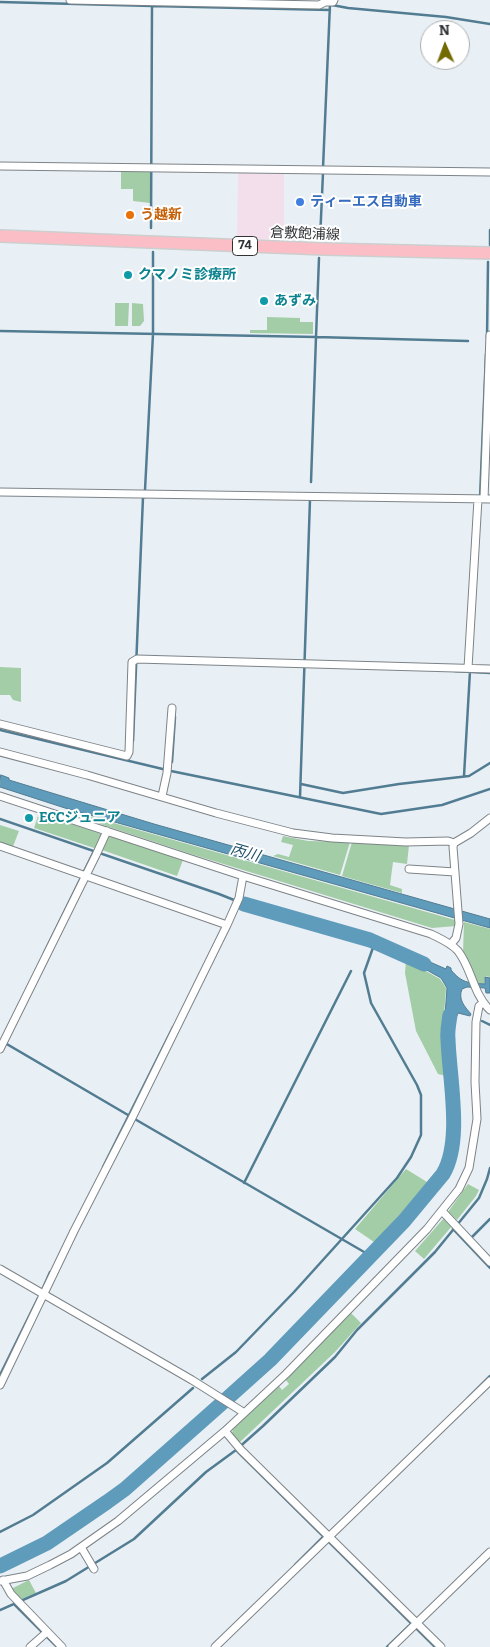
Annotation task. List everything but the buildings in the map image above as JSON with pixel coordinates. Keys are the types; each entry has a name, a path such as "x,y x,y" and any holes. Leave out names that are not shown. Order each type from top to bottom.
{"main road":[{"name":"倉敷飽浦線","path":"0,236 490,254"}],"street":[{"path":"70,0 282,5 319,5 331,1"},
{"path":"0,166 490,172"},
{"path":"468,668 481,500 490,335"},
{"path":"0,492 481,500"},
{"path":"0,724 127,756 129,752 132,662 136,660 490,669"},
{"path":"162,796 168,770 172,708"},
{"path":"0,752 162,796 216,813 304,835 406,842 448,841 454,843 490,818"},
{"path":"0,796 244,876 423,931 451,944 463,959 477,994 490,1010"},
{"path":"2,1045 83,875 98,852 107,831"},
{"path":"451,944 456,938 459,924 454,843"},
{"path":"0,846 225,924"},
{"path":"409,868 455,872"},
{"path":"0,1385 74,1231 238,901 244,876"},
{"path":"62,1647 45,1633 2,1581 27,1576 50,1566 118,1521 225,1431 243,1412 286,1374 356,1304 442,1211 465,1179 472,1156 477,1119 475,1082 476,1022 478,1012 483,1003"},
{"path":"442,1211 490,1262"},
{"path":"0,1269 243,1412"},
{"path":"215,1647 490,1381"},
{"path":"225,1431 327,1539 440,1647"},
{"path":"80,1547 93,1567"},
{"path":"392,1647 490,1552"},
{"path":"30,1647 45,1633"}],"shaded area":[{"path":"238,173 284,174 284,226 308,227 308,240 237,239"}],"green space":[{"path":"121,171 151,171 150,203 133,201 133,189 121,189"},
{"path":"115,303 129,303 128,326 115,326"},
{"path":"132,303 143,304 144,321 140,326 132,326"},
{"path":"267,317 300,318 300,322 313,322 313,334 250,333 250,330 267,330"},
{"path":"0,667 21,668 21,702 13,700 10,695 0,695"},
{"path":"39,813 101,834 97,849 34,828"},
{"path":"89,816 455,920 456,926 432,928 191,854 88,820"},
{"path":"0,825 19,831 12,849 0,844"},
{"path":"110,836 183,860 177,876 102,850 107,838"},
{"path":"283,836 308,841 350,842 340,875 273,856 278,854 289,857 293,845 281,842"},
{"path":"352,842 409,845 407,864 393,862 390,885 402,889 402,893 342,876"},
{"path":"464,922 490,929 490,977 485,976 484,984 478,983 463,953"},
{"path":"406,960 440,979 446,988 443,1027 446,1076 438,1074 416,1031 405,973"},
{"path":"406,1169 427,1182 395,1221 374,1242 355,1229"},
{"path":"468,1184 479,1190 457,1220 448,1212"},
{"path":"444,1218 452,1226 424,1259 415,1251"},
{"path":"351,1313 361,1323 335,1352 239,1443 232,1433 233,1429 279,1386 282,1390 289,1384 285,1379"},
{"path":"29,1580 36,1593 20,1600 11,1589"}],"water":[{"name":"丙川","path":"1,775 9,778 9,780 154,824 490,919 490,928 65,808 0,787"},
{"path":"407,952 446,969 447,966 459,978 466,981 485,984 485,977 490,978 490,993 486,993 485,988 467,987 462,989 461,999 471,1014 470,1016 458,1013 450,1034 445,1034 444,1029 447,988 441,978 405,958"}],"waterway":[{"path":"0,2 152,5"},
{"path":"323,168 330,4"},
{"path":"332,5 446,17 490,24"},
{"path":"151,228 152,6 330,10"},
{"path":"320,240 323,173"},
{"path":"490,230 490,245"},
{"path":"145,490 153,334 153,252"},
{"path":"0,331 316,337 319,258"},
{"path":"487,338 488,262"},
{"path":"311,482 316,337 468,341"},
{"path":"480,498 486,354"},
{"path":"133,741 143,497 146,497"},
{"path":"300,797 310,499"},
{"path":"454,671 490,673"},
{"path":"464,776 470,671"},
{"path":"172,762 175,717"},
{"path":"0,730 171,771 381,814 442,805 490,789"},
{"path":"301,784 343,793 469,776 490,763"},
{"path":"0,819 244,904"},
{"path":"44,953 94,851"},
{"path":"244,904 370,940 424,964"},
{"path":"202,1379 236,1352 294,1292 397,1178 411,1157 421,1135 421,1095 371,1003 364,973 375,942"},
{"path":"244,1183 351,971"},
{"path":"0,1566 47,1543 125,1489 270,1360 404,1221 443,1174 449,1160 454,1127 448,1036 450,1015"},
{"path":"482,1021 490,1025"},
{"path":"103,1167 173,1027"},
{"path":"0,1040 128,1115"},
{"path":"133,1118 371,1256"},
{"path":"0,1610 66,1581 134,1539 206,1472 236,1450 263,1426 335,1357 357,1330 435,1252 479,1198 490,1168"},
{"path":"472,1237 490,1219"},
{"path":"453,1229 490,1268"},
{"path":"43,1288 50,1272"},
{"path":"0,1375 38,1298"},
{"path":"468,1398 490,1376"},
{"path":"0,1532 33,1515 107,1463 193,1388"},
{"path":"236,1450 435,1647"},
{"path":"295,1565 323,1537"},
{"path":"15,1605 57,1647"},
{"path":"387,1647 412,1623"}],"place":[{"name":"ティーエス自動車","path":"300,202"},
{"name":"う越新","path":"130,215"},
{"name":"クマノミ診療所","path":"128,275"},
{"name":"あずみ","path":"264,301"},
{"name":"ECCジュニア","path":"29,818"}]}
